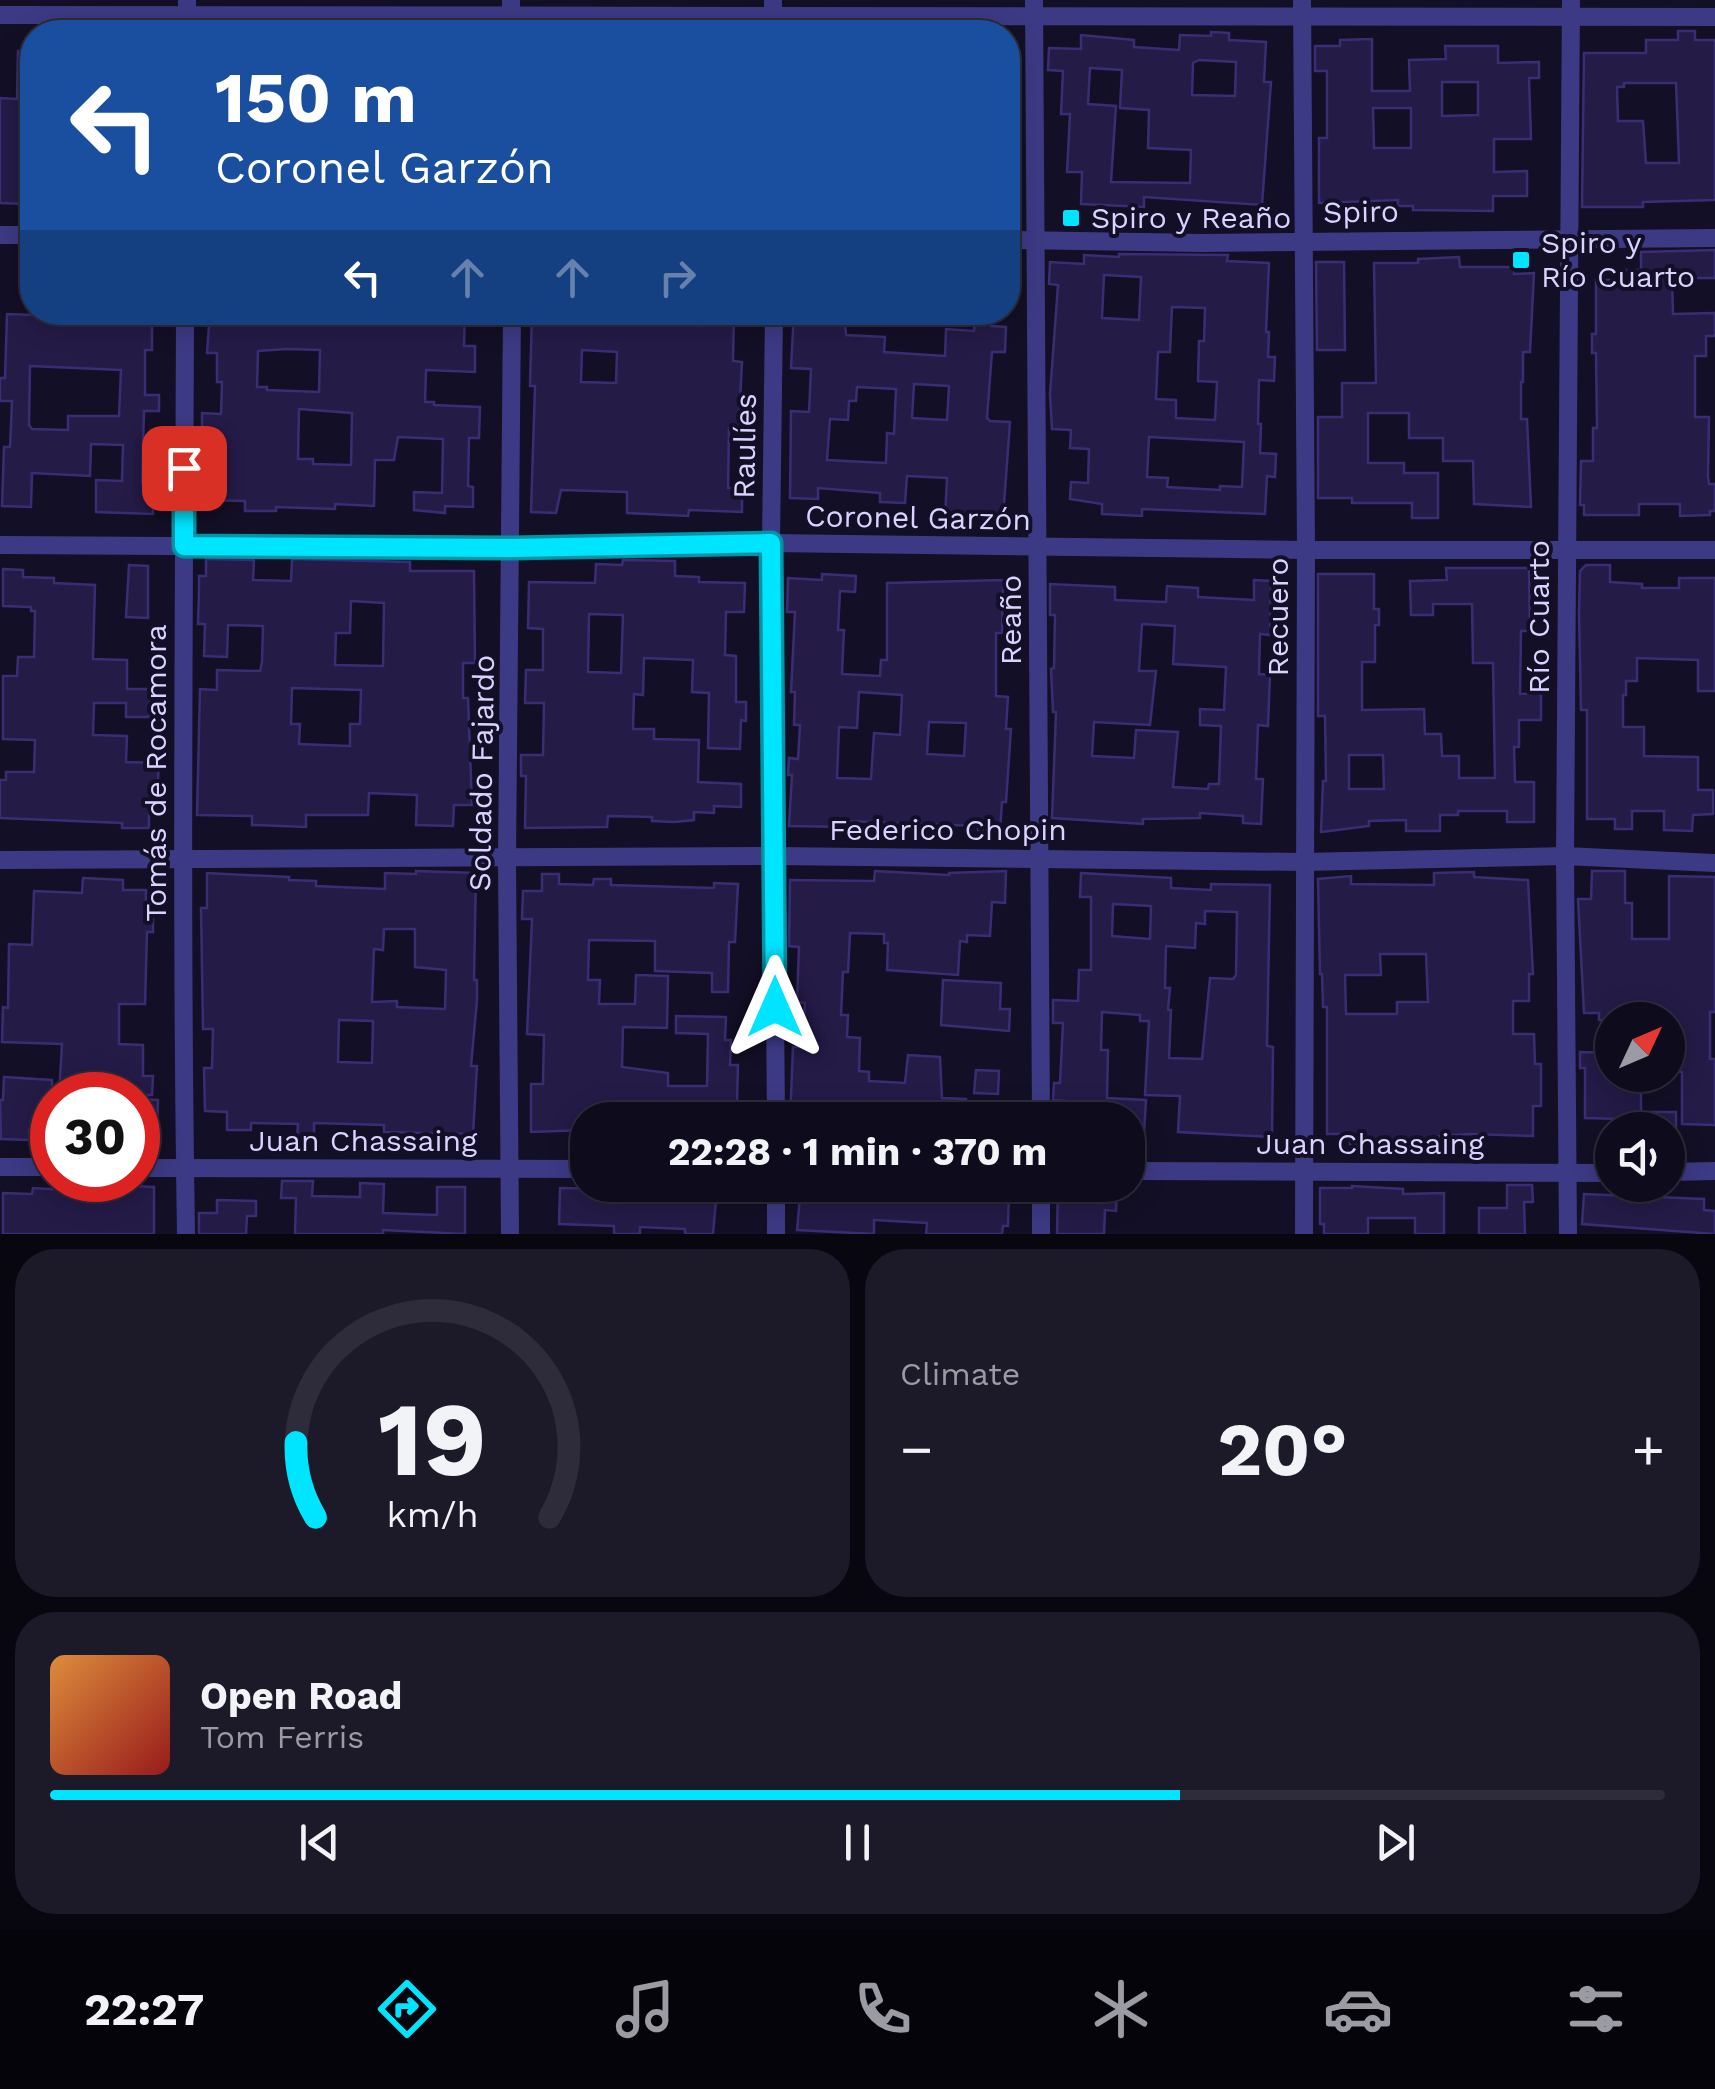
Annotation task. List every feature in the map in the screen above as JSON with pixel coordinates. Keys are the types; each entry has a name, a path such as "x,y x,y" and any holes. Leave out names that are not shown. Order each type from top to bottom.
{"street":[{"path":"0,15 773,16 1034,8 1571,8 1715,17"},
{"name":"Reaño","path":"1034,8 1041,1102"},
{"name":"Recuero","path":"1302,8 1306,550 1304,1234"},
{"name":"Río Cuarto","path":"1568,1234 1565,856 1571,8"},
{"name":"Spiro","path":"1020,240 1715,238"},
{"name":"Tomás de Rocamora","path":"185,325 186,1234"},
{"name":"Soldado Fajardo","path":"510,1234 507,859 512,325"},
{"name":"Raulíes","path":"774,325 771,543 776,1102"},
{"name":"Coronel Garzón","path":"0,545 512,548 771,543 1306,550 1715,550"},
{"name":"Federico Chopin","path":"0,860 774,856 1304,862 1565,856 1715,863"},
{"path":"0,1167 30,1167"},
{"name":"Juan Chassaing","path":"160,1168 570,1169"},
{"name":"Juan Chassaing","path":"1145,1171 1595,1173"},
{"path":"1685,1172 1715,1172"},
{"path":"776,1202 776,1234"},
{"path":"1041,1202 1041,1234"}],"building":[{"path":"1678,31 1695,31 1695,40 1715,40 1715,200 1643,202 1643,207 1582,207 1584,53 1646,53 1646,40 1678,40","holes":["1624,83 1676,83 1679,163 1646,163 1643,121 1618,121 1617,87 1624,87"]},
{"path":"1211,32 1229,33 1229,40 1266,42 1264,82 1271,82 1262,205 1144,197 1144,207 1081,204 1082,172 1067,172 1070,114 1061,114 1063,71 1048,70 1049,48 1081,49 1081,35 1134,40 1134,47 1179,50 1180,35 1211,36","holes":["1236,62 1235,96 1192,95 1193,63","1090,68 1122,70 1120,108 1149,110 1148,148 1191,150 1190,183 1111,182 1116,106 1088,104"]},
{"path":"1372,39 1372,91 1410,91 1409,60 1446,59 1445,46 1498,46 1498,63 1539,62 1539,78 1529,78 1531,139 1494,139 1494,172 1527,171 1527,196 1493,196 1493,211 1413,210 1413,206 1398,206 1398,200 1319,203 1319,138 1327,138 1327,71 1315,71 1315,46 1340,46 1340,40","holes":["1442,82 1478,82 1478,115 1442,116","1373,108 1411,108 1411,148 1374,148"]},
{"path":"20,51 20,204 0,203 0,98 17,99"},
{"path":"1715,250 1715,278 1672,278 1673,314 1715,313 1715,336 1706,336 1706,356 1695,356 1695,417 1709,417 1708,477 1709,484 1715,484 1715,511 1710,511 1710,515 1680,516 1680,504 1639,504 1639,515 1584,515 1584,505 1580,505 1581,461 1593,461 1593,428 1597,428 1596,353 1592,353 1596,280 1619,280 1619,270 1641,270 1641,252"},
{"path":"1084,255 1228,255 1227,261 1269,263 1266,332 1268,357 1275,357 1274,381 1259,380 1258,424 1260,453 1276,454 1275,477 1267,476 1265,514 1142,509 1142,516 1102,514 1102,504 1070,499 1071,482 1088,483 1089,449 1070,448 1071,430 1052,429 1050,394 1058,285 1049,284 1050,262 1084,264","holes":["1104,275 1141,277 1139,320 1102,318","1172,307 1205,308 1198,381 1217,382 1215,420 1176,418 1176,400 1156,399 1158,352 1170,352","1149,437 1244,442 1242,487 1167,487 1168,478 1147,477"]},
{"path":"1459,257 1460,267 1514,267 1514,274 1534,273 1530,352 1523,352 1521,382 1521,419 1527,419 1531,507 1474,504 1473,461 1443,461 1443,438 1409,438 1409,413 1368,413 1368,463 1404,463 1404,473 1438,473 1438,518 1412,518 1412,503 1352,503 1352,498 1318,498 1318,417 1342,417 1342,383 1376,383 1374,263 1418,263 1418,259"},
{"path":"1316,262 1344,262 1345,350 1317,350"},
{"path":"7,314 20,314 20,325 152,325 152,350 145,350 145,395 159,395 159,411 144,411 142,482 154,482 153,514 96,512 96,480 122,481 123,445 91,444 90,476 32,473 31,507 2,506 4,447 10,447 12,401 0,401 0,378 5,378","holes":["30,366 121,370 119,416 68,416 68,430 32,429"]},
{"path":"209,325 465,325 464,346 475,346 475,372 426,370 425,402 480,407 479,438 469,438 468,486 473,487 473,507 445,506 445,513 414,510 414,492 442,493 443,439 398,437 394,460 375,460 374,506 335,504 335,509 276,507 276,511 245,511 245,501 203,500 203,480 210,480 212,431 202,430 202,413 221,414 222,382 217,382 217,353 207,353","holes":["320,350 319,392 257,387 258,351","299,409 352,413 351,465 313,464 313,459 298,459"]},
{"path":"532,325 734,325 733,361 742,362 739,428 729,428 728,488 742,488 742,512 689,510 688,516 627,513 627,492 561,490 556,513 531,512 535,386 530,386","holes":["582,350 617,352 616,383 581,382"]},
{"path":"793,325 845,325 846,335 885,337 884,352 945,356 946,329 974,331 974,325 1006,327 1005,352 992,352 987,418 1010,422 1003,518 945,517 947,478 907,476 905,503 880,502 880,493 818,488 818,499 790,498 791,411 809,412 811,369 791,368","holes":["914,384 949,386 947,420 912,418","857,387 896,389 894,434 887,433 886,463 827,460 830,419 848,420 849,401 856,401"]},
{"path":"206,559 254,560 253,580 291,581 292,559 410,562 410,571 474,571 475,663 463,663 472,805 454,805 453,826 416,825 417,795 369,793 368,815 306,815 306,827 252,825 252,816 197,815 200,689 217,690 217,670 260,671 262,662 263,626 228,625 227,657 204,656 205,624 198,624 199,576 206,576","holes":["351,601 384,603 383,666 335,665 336,633 350,633","292,688 361,690 360,724 350,724 350,746 299,744 300,724 291,724"]},
{"path":"623,560 675,561 675,576 699,577 699,582 745,583 744,612 726,612 725,655 736,656 736,702 746,702 740,749 708,748 709,693 692,692 693,660 644,658 643,695 634,694 633,729 654,729 654,739 699,740 698,782 741,784 741,807 714,806 714,813 694,812 694,820 674,822 608,816 607,827 525,828 526,776 521,776 521,755 543,755 544,703 525,703 526,670 543,670 543,629 528,628 529,582 595,583 596,564 622,565","holes":["589,614 623,615 621,673 588,672"]},
{"path":"129,565 148,566 148,618 126,617"},
{"path":"1586,565 1610,565 1610,582 1642,584 1642,588 1679,588 1679,578 1715,578 1715,691 1698,691 1698,660 1637,658 1637,681 1626,681 1623,695 1623,727 1644,727 1644,756 1698,757 1698,790 1713,790 1713,814 1693,815 1692,831 1664,830 1664,811 1632,811 1632,829 1615,829 1615,819 1587,819 1587,710 1581,710 1579,613 1580,571"},
{"path":"1446,568 1529,568 1530,631 1521,631 1520,694 1541,693 1541,720 1519,720 1519,747 1514,747 1515,782 1534,782 1534,822 1507,822 1507,811 1458,811 1458,815 1440,815 1440,831 1406,831 1406,820 1369,821 1369,826 1321,832 1326,781 1325,716 1318,716 1318,574 1374,574 1374,609 1379,609 1379,625 1375,625 1375,662 1362,662 1362,710 1424,709 1425,734 1441,734 1442,756 1459,756 1459,778 1495,778 1493,663 1473,663 1472,604 1433,604 1433,615 1411,615 1410,581 1447,580","holes":["1349,755 1383,755 1384,789 1349,789"]},
{"path":"3,569 23,570 23,577 54,578 54,583 95,585 93,659 127,660 127,689 150,689 149,717 126,717 126,703 94,703 93,735 127,736 126,762 159,763 156,811 149,810 149,828 122,828 122,823 0,818 0,780 6,780 6,772 34,772 35,740 3,739 3,676 17,676 18,657 34,657 35,611 31,607 3,606"},
{"path":"822,574 856,576 855,592 840,591 838,630 844,630 842,674 880,676 881,660 887,660 887,583 1003,580 1002,633 996,633 996,696 1008,697 1006,729 1011,729 1000,831 978,830 978,826 845,821 844,827 789,826 789,758 798,759 800,725 794,725 795,692 791,692 795,612 787,612 788,578 822,580","holes":["859,692 902,695 900,735 874,733 871,779 837,778 839,727 857,728","929,722 966,723 964,756 927,754"]},
{"path":"1254,580 1271,581 1270,635 1260,634 1259,674 1270,675 1268,726 1258,725 1256,779 1263,779 1261,824 1243,823 1243,816 1200,813 1200,818 1143,819 1143,824 1052,818 1056,712 1051,669 1055,615 1050,615 1050,584 1115,587 1115,600 1166,602 1167,586 1198,588 1198,597 1254,600","holes":["1142,624 1175,626 1173,664 1226,667 1224,710 1200,709 1200,725 1221,726 1219,784 1209,784 1208,789 1173,787 1178,732 1136,730 1134,758 1092,756 1094,722 1150,725 1156,671 1139,671"]},
{"path":"875,871 949,875 1006,871 1005,903 992,902 990,936 967,935 967,942 960,941 958,975 887,970 888,943 884,943 884,934 850,933 848,972 843,972 841,1015 848,1015 847,1037 860,1038 859,1071 869,1072 869,1081 905,1083 908,1055 940,1057 942,1098 966,1102 791,1102 793,1047 802,1047 805,1003 797,1002 799,947 789,946 790,880 874,881"},
{"path":"1592,871 1625,871 1625,903 1632,903 1632,939 1669,939 1669,876 1715,877 1715,1012 1710,1012 1710,1059 1715,1059 1715,1125 1685,1124 1682,1112 1685,1002 1595,1002 1595,1013 1584,1013 1578,899 1591,899"},
{"path":"1474,872 1474,877 1528,880 1533,974 1529,974 1529,1001 1513,1001 1513,1034 1534,1034 1535,1064 1541,1064 1541,1106 1533,1106 1533,1136 1470,1134 1439,1136 1439,1140 1366,1139 1366,1144 1350,1144 1350,1134 1327,1134 1327,1007 1323,1007 1320,974 1318,879 1351,876 1351,884 1434,885 1434,873","holes":["1380,954 1426,954 1428,1002 1397,1002 1397,1014 1346,1014 1345,975 1381,975"]},
{"path":"207,873 289,877 316,881 316,886 385,889 385,873 476,873 477,1000 471,1066 477,1066 473,1134 384,1132 384,1125 314,1123 314,1138 297,1138 298,1124 251,1123 251,1130 227,1130 227,1112 205,1111 204,1068 212,1068 213,1029 203,1029 201,908 207,908","holes":["384,929 415,929 415,967 446,970 445,1009 397,1007 397,1001 372,1002 374,949 383,950","339,1020 373,1021 372,1063 338,1062"]},
{"path":"1081,873 1171,878 1171,888 1211,890 1211,884 1270,885 1267,1046 1273,1047 1272,1137 1178,1132 1180,1096 1145,1095 1149,1021 1140,1021 1140,1015 1102,1012 1101,1050 1108,1050 1107,1098 1146,1100 1145,1116 1145,1102 1053,1100 1054,1083 1060,1083 1063,1023 1053,1023 1053,1000 1078,1001 1079,970 1091,970 1091,897 1080,897","holes":["1113,904 1151,906 1150,939 1112,936","1205,911 1237,912 1236,975 1233,979 1210,978 1202,1059 1169,1058 1171,1010 1170,988 1165,988 1166,946 1195,948 1196,923 1205,924"]},
{"path":"542,874 559,874 559,884 593,885 594,879 611,879 611,885 714,888 714,883 738,884 735,942 729,942 728,992 712,992 712,973 655,971 655,941 589,940 588,980 600,980 599,1004 635,1004 636,975 668,976 667,1028 623,1027 622,1067 668,1073 668,1086 707,1086 708,1034 676,1033 676,1016 726,1017 725,1040 731,1040 730,1065 738,1065 737,1102 570,1102 570,1131 531,1132 531,1084 543,1084 544,1035 527,1034 532,919 522,919 523,891 542,891"},
{"path":"83,878 123,880 123,890 146,890 146,911 153,912 153,932 147,932 145,1004 119,1004 119,1044 143,1045 143,1072 60,1072 62,1044 2,1042 3,1007 8,1008 9,944 32,945 34,891 82,893"},
{"path":"943,980 1001,983 1000,1009 1010,1009 1009,1031 941,1025"},
{"path":"1580,1052 1595,1052 1595,1092 1641,1092 1641,1112 1595,1112 1595,1118 1585,1118 1585,1068 1580,1068"},
{"path":"976,1070 999,1071 998,1094 974,1093"},
{"path":"4,1077 30,1079 29,1140 1,1139"},
{"path":"282,1181 313,1181 312,1196 360,1197 360,1183 384,1184 383,1213 437,1215 437,1187 465,1187 465,1234 383,1230 383,1234 295,1234 296,1198 281,1198"},
{"path":"1507,1185 1532,1185 1533,1202 1524,1202 1525,1234 1479,1234 1479,1208 1507,1208"},
{"path":"560,1188 570,1188 570,1202 716,1202 713,1234 640,1227 640,1234 614,1234 614,1226 559,1224"},
{"path":"1320,1188 1403,1189 1403,1194 1444,1193 1444,1234 1415,1234 1415,1218 1368,1218 1368,1234 1324,1234 1324,1224 1320,1224"},
{"path":"3,1193 30,1194 30,1202 154,1202 154,1234 3,1234"},
{"path":"1584,1194 1595,1194 1595,1202 1704,1199 1704,1210 1715,1211 1715,1234 1582,1224"},
{"path":"217,1200 256,1201 256,1216 247,1216 246,1234 199,1234 199,1213 217,1213"},
{"path":"799,1202 1009,1202 1008,1226 1003,1226 1002,1234 926,1234 927,1223 874,1220 874,1234 797,1230"},
{"path":"1058,1202 1116,1202 1116,1211 1105,1210 1104,1234 1057,1234"}],"place":[{"name":"Spiro y Reaño","path":"1071,218"},
{"name":"Spiro y Río Cuarto","path":"1521,260"}],"route":[{"path":"184,468 184,546 512,548 771,543 775,1007"}]}
